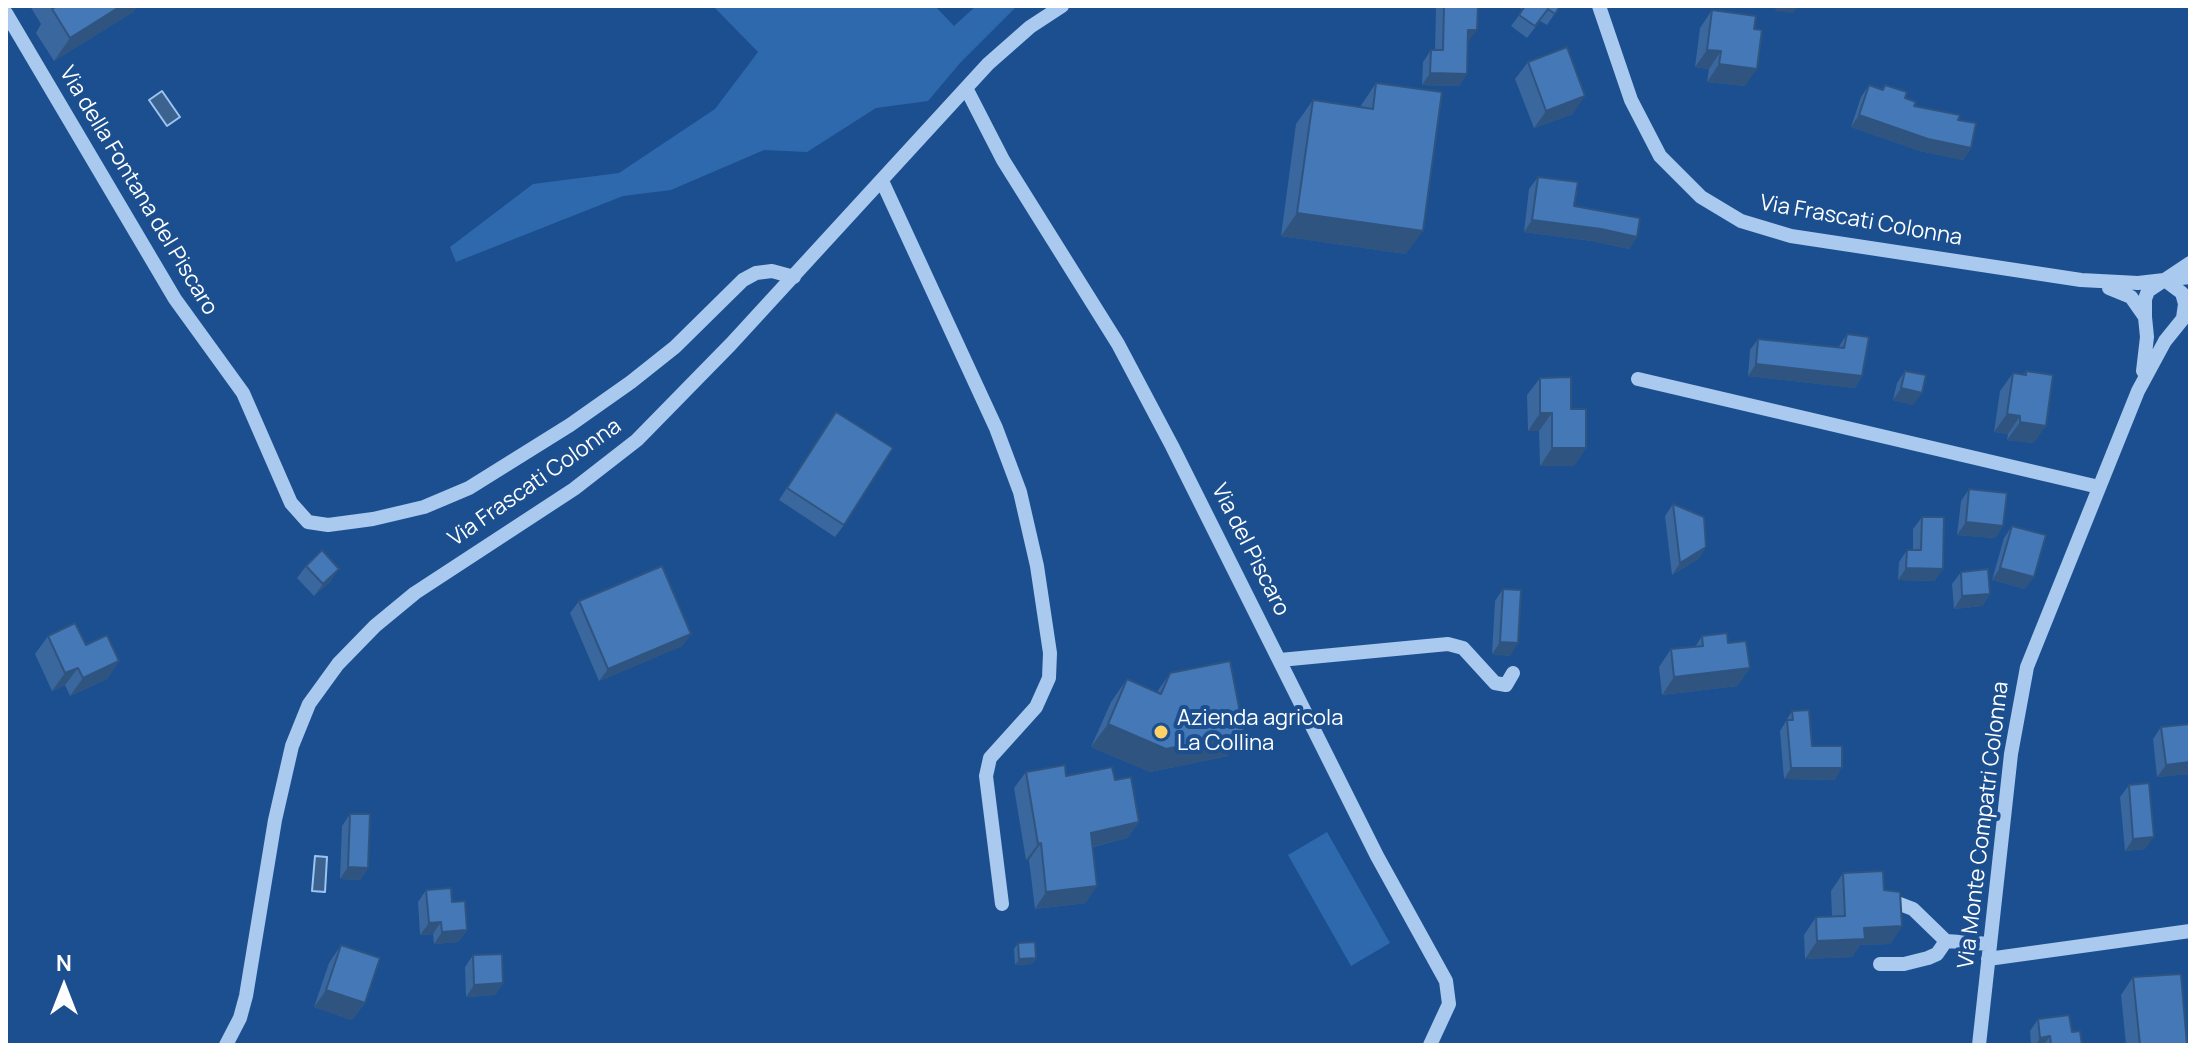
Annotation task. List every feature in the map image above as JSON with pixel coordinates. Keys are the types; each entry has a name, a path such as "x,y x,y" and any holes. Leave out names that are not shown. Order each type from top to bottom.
{"street":[{"name":"Via Frascati Colonna","path":"226,1045 240,1018 246,996 275,820 292,746 309,704 330,674 361,639 415,593 574,489 637,440 794,277 1011,42 1062,6"},
{"name":"Via Frascati Colonna","path":"1599,6 1626,88 1654,147 1686,184 1726,213 1748,224 1791,236 2081,280 2127,283 2190,277"},
{"name":"Via della Fontana del Piscaro","path":"6,13 182,310 243,393 291,503 308,522 328,525 388,516 424,507 469,488 570,425 647,370 748,276 772,271 794,277"},
{"name":"Via del Piscaro","path":"966,88 1003,160 1118,344 1377,856 1446,981 1449,1004 1430,1045"},
{"path":"882,181 1003,445 1020,492 1037,566 1050,653 1049,678 1036,707 990,758 986,776 1002,904"},
{"path":"2138,391 2146,355 2145,299 2148,291 2190,263"},
{"path":"2081,280 2123,292 2137,304 2145,317"},
{"path":"2138,391 2159,351 2186,314 2182,293 2166,281"},
{"path":"1638,379 2099,487"},
{"name":"Via Monte Compatri Colonna","path":"1979,1045 2011,754 2024,681 2035,644 2138,391"},
{"path":"1280,660 1448,644 1457,645 1469,653 1495,683 1506,685 1513,673"},
{"path":"1880,898 1898,901 1913,909 1946,941 1990,944"},
{"path":"1988,959 2190,931"},
{"path":"1880,964 1904,964 1928,958 1937,954 1946,941"}],"shaded area":[{"path":"713,6 935,6 954,26 976,6 1016,7 960,63 928,101 876,108 807,152 764,150 671,190 623,196 456,262 450,247 533,184 619,173 715,109 758,52"},
{"path":"162,91 180,117 167,126 149,100"},
{"path":"1327,832 1390,943 1351,966 1288,855"},
{"path":"315,856 327,857 325,892 312,891"}],"building":[{"path":"57,6 121,6 70,38 52,9"},
{"path":"1444,6 1478,6 1477,30 1468,30 1467,74 1430,73 1431,50 1443,50"},
{"path":"1525,6 1560,6 1555,14 1548,9 1535,26 1519,15"},
{"path":"1712,10 1756,16 1754,29 1762,30 1757,69 1719,64 1721,51 1707,50"},
{"path":"1567,47 1585,96 1546,111 1528,62"},
{"path":"1376,83 1442,92 1423,231 1297,213 1313,100 1373,109"},
{"path":"1869,85 1883,90 1885,85 1907,92 1905,98 1916,102 1914,106 1960,115 1958,120 1976,123 1971,148 1928,139 1859,115"},
{"path":"1538,177 1578,182 1574,206 1640,218 1637,237 1532,220"},
{"path":"1847,334 1869,337 1862,376 1756,364 1758,339 1844,348"},
{"path":"1905,371 1926,375 1922,393 1901,388"},
{"path":"2026,371 2053,375 2046,426 2020,422 2020,416 2007,414 2013,373 2026,375"},
{"path":"1571,377 1571,409 1586,409 1586,448 1552,448 1552,413 1540,413 1540,378"},
{"path":"836,412 893,448 844,525 787,488"},
{"path":"1969,489 2007,493 2003,526 1966,522"},
{"path":"1673,504 1704,517 1706,547 1680,563"},
{"path":"1922,517 1944,517 1943,569 1906,568 1907,550 1921,550"},
{"path":"2012,526 2046,535 2034,577 2000,568"},
{"path":"322,550 339,569 323,584 306,566"},
{"path":"662,566 691,634 608,669 579,601"},
{"path":"1988,569 1990,594 1962,596 1961,572"},
{"path":"1503,589 1521,590 1518,643 1500,642"},
{"path":"75,623 86,645 107,635 119,661 83,678 78,668 65,673 48,636"},
{"path":"1727,633 1728,643 1746,641 1750,668 1674,677 1671,649 1703,646 1702,636"},
{"path":"1230,661 1244,733 1166,749 1108,724 1127,679 1161,694 1170,673"},
{"path":"1809,710 1812,746 1842,746 1842,768 1791,768 1787,720 1793,720 1792,711"},
{"path":"2190,724 2190,762 2166,765 2161,727"},
{"path":"1065,765 1066,776 1112,767 1115,780 1131,777 1139,822 1091,833 1097,886 1046,892 1041,843 1038,844 1026,772"},
{"path":"2149,783 2154,837 2133,839 2129,785"},
{"path":"350,814 370,814 368,868 348,867"},
{"path":"1883,871 1884,890 1900,892 1902,926 1864,928 1865,939 1817,941 1816,917 1845,916 1843,873"},
{"path":"451,888 452,902 465,901 467,930 442,932 441,922 429,923 426,890"},
{"path":"1035,942 1036,958 1019,959 1018,943"},
{"path":"341,945 380,958 365,1003 326,990"},
{"path":"502,954 503,983 474,985 473,955"},
{"path":"2181,974 2187,1045 2140,1045 2133,977"},
{"path":"2069,1015 2072,1032 2080,1031 2082,1045 2051,1045 2050,1036 2040,1038 2038,1019"}],"place":[{"name":"Azienda agricola La Collina","path":"1161,732"}]}
